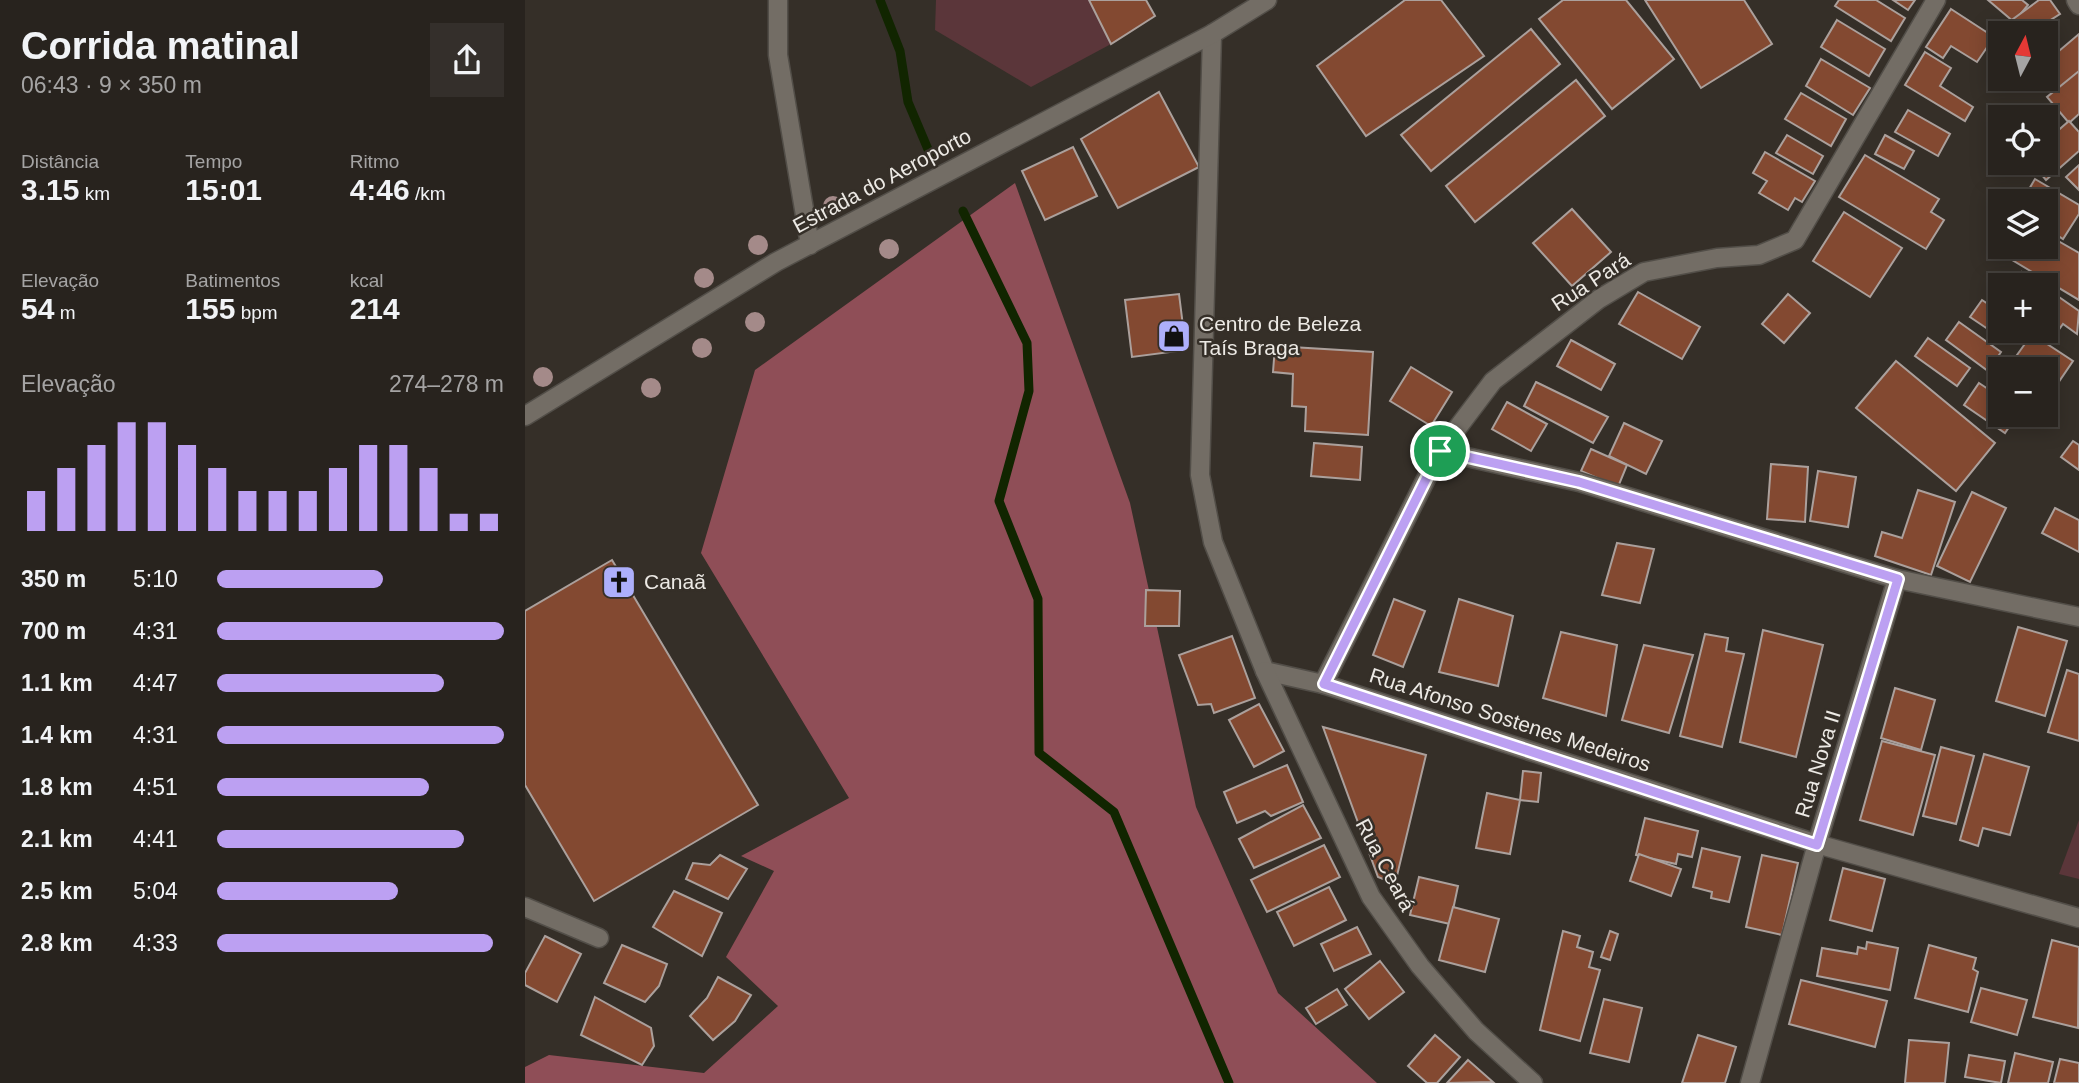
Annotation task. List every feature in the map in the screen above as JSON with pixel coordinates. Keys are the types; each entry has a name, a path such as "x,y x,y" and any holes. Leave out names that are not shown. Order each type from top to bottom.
{"street":[{"path":"778,0 778,55 810,245"},
{"name":"Estrada do Aeroporto","path":"525,416 810,245 1212,34 1267,0"},
{"name":"Rua Pará","path":"1324,684 1440,451 1493,381 1599,299 1644,272 1717,258 1759,255 1795,240 1936,0"},
{"path":"2075,0 2079,5"},
{"path":"1212,34 1201,475 1213,542 1265,671"},
{"path":"1440,451 1579,482 1898,579 2079,617"},
{"name":"Rua Nova II","path":"1750,1083 1817,845 1898,579"},
{"name":"Rua Afonso Sostenes Medeiros","path":"1265,671 1324,684 1817,845 2079,918"},
{"name":"Rua Ceará","path":"1265,671 1371,897 1420,966 1475,1031 1533,1083"},
{"path":"525,907 599,938"}],"shaded area":[{"path":"936,0 1089,0 1111,44 1031,87 935,30"},
{"path":"1015,183 1130,503 1196,807 1278,993 1377,1083 525,1083 525,1067 549,1055 704,1073 778,1006 726,957 774,871 741,856 849,798 701,553 755,370"},
{"path":"2079,820 2079,879 2059,874"}],"building":[{"path":"1089,0 1146,0 1155,16 1111,44"},
{"path":"1405,0 1441,0 1484,56 1366,136 1317,66"},
{"path":"1563,0 1626,0 1674,59 1612,109 1539,19"},
{"path":"1645,0 1744,0 1772,44 1701,88"},
{"path":"1839,0 1876,0 1905,18 1891,41 1835,6"},
{"path":"1893,0 1915,0 1908,10"},
{"path":"1988,0 2022,0 2028,5 2013,21"},
{"path":"2039,0 2050,0 2060,14 2049,21 2010,21"},
{"path":"1951,9 1988,33 1988,46 1977,62 1951,46 1943,58 1926,47"},
{"path":"1837,20 1885,49 1869,76 1821,47"},
{"path":"1531,29 1560,64 1431,171 1401,135"},
{"path":"2079,34 2079,73 2059,90 2058,89 2058,52"},
{"path":"1925,52 1951,68 1940,86 1973,107 1965,121 1905,85"},
{"path":"1821,59 1870,88 1853,115 1806,86"},
{"path":"2079,71 2079,114 2069,123 2058,110 2058,105 2054,105 2047,97 2058,91 2058,88"},
{"path":"1576,80 1605,116 1475,222 1446,186"},
{"path":"1159,92 1199,167 1118,208 1081,139"},
{"path":"1801,93 1846,119 1831,146 1785,119"},
{"path":"1908,110 1950,134 1938,156 1895,132"},
{"path":"2069,121 2079,132 2079,151 2058,169 2058,131"},
{"path":"1787,135 1823,156 1813,174 1776,153"},
{"path":"1885,135 1914,151 1904,169 1875,154"},
{"path":"1073,147 1097,196 1045,220 1022,171"},
{"path":"1765,152 1815,181 1802,202 1795,198 1788,210 1759,193 1767,181 1753,173"},
{"path":"1865,155 1939,199 1931,212 1944,220 1926,249 1839,197"},
{"path":"2079,165 2079,190 2066,177"},
{"path":"2035,179 2052,189 2029,189"},
{"path":"2058,193 2079,205 2079,214 2063,239 2058,236"},
{"path":"1572,209 1611,252 1572,286 1533,243"},
{"path":"1844,212 1902,248 1870,297 1813,261"},
{"path":"2058,241 2079,253 2079,300 2058,287 2058,273 2034,273 2010,259 2058,259"},
{"path":"1638,292 1700,327 1682,359 1619,324"},
{"path":"1179,294 1186,350 1132,357 1125,300"},
{"path":"1788,294 1810,313 1784,343 1762,324"},
{"path":"2058,296 2079,311 2077,334 2063,324 2058,331"},
{"path":"1982,300 1988,304 1988,329 1970,317"},
{"path":"1959,322 2001,352 1998,357 1988,357 1988,371 1946,340"},
{"path":"1928,338 1970,368 1957,386 1915,356"},
{"path":"1571,340 1615,364 1601,390 1557,366"},
{"path":"2026,343 2046,343 2073,361 2058,383 2058,357 2017,355"},
{"path":"1275,346 1373,352 1368,435 1305,431 1306,407 1292,406 1293,374 1273,372"},
{"path":"1896,361 1995,443 1956,491 1856,408"},
{"path":"1411,367 1452,392 1431,426 1390,401"},
{"path":"1536,382 1608,417 1593,443 1524,406"},
{"path":"1979,383 1988,389 1988,421 1964,405"},
{"path":"1507,402 1547,424 1531,451 1492,429"},
{"path":"1624,423 1662,441 1646,474 1609,456"},
{"path":"1996,427 2009,427 2005,433"},
{"path":"2073,441 2079,445 2079,470 2061,457"},
{"path":"1314,443 1362,447 1360,480 1311,476"},
{"path":"1591,449 1627,465 1618,487 1581,471"},
{"path":"1771,464 1808,467 1805,522 1767,519"},
{"path":"1818,471 1856,477 1848,527 1810,521"},
{"path":"1918,490 1955,502 1931,575 1875,556 1882,532 1902,538"},
{"path":"1972,492 2006,508 1970,582 1937,566"},
{"path":"2055,508 2079,520 2079,552 2042,533"},
{"path":"1617,543 1654,549 1640,603 1602,595"},
{"name":"Canaã","path":"612,560 758,805 594,901 525,785 525,611"},
{"path":"1146,590 1180,591 1179,626 1145,626"},
{"path":"1394,599 1425,611 1403,667 1373,655"},
{"path":"1459,599 1513,616 1498,686 1439,672"},
{"path":"2018,627 2067,641 2045,716 1996,701"},
{"path":"1763,630 1823,645 1796,757 1740,742"},
{"path":"1561,632 1617,645 1606,716 1543,698"},
{"path":"1705,634 1728,638 1726,651 1744,654 1722,747 1680,736"},
{"path":"1232,636 1255,698 1214,713 1211,704 1198,705 1179,655"},
{"path":"1644,645 1693,655 1669,733 1622,720"},
{"path":"2067,670 2079,674 2079,741 2048,732"},
{"path":"1895,688 1935,700 1921,750 1881,738"},
{"path":"1259,704 1284,751 1254,767 1229,720"},
{"path":"1323,727 1426,755 1395,884 1378,877"},
{"path":"1882,741 1935,755 1913,835 1860,820"},
{"path":"1941,747 1974,756 1956,824 1923,816"},
{"path":"1984,754 2029,767 2010,835 1983,828 1978,846 1960,840"},
{"path":"1287,765 1303,802 1271,816 1265,811 1237,823 1224,792"},
{"path":"1523,771 1541,773 1538,802 1520,800"},
{"path":"1487,793 1520,800 1510,854 1476,848"},
{"path":"1303,805 1321,838 1254,868 1239,839"},
{"path":"1645,818 1698,831 1692,857 1678,854 1676,864 1636,855"},
{"path":"1324,845 1340,877 1267,912 1251,880"},
{"path":"1702,848 1740,857 1729,902 1711,898 1712,892 1693,887"},
{"path":"1639,854 1681,869 1671,896 1630,881"},
{"path":"720,855 747,869 728,899 686,879 693,863 710,865"},
{"path":"1762,855 1798,863 1782,935 1746,927"},
{"path":"1843,868 1885,879 1872,931 1830,920"},
{"path":"1419,877 1458,886 1450,924 1410,915"},
{"path":"1329,887 1346,920 1294,946 1277,912"},
{"path":"674,891 722,913 702,956 653,927"},
{"path":"1453,907 1499,919 1485,972 1439,960"},
{"path":"1357,927 1371,954 1334,971 1321,944"},
{"path":"1563,931 1580,936 1577,947 1593,952 1589,967 1600,970 1580,1041 1540,1030"},
{"path":"1610,931 1618,934 1610,960 1601,957"},
{"path":"545,936 581,954 557,1002 525,985 525,973"},
{"path":"2052,940 2079,947 2078,1028 2033,1017"},
{"path":"1867,942 1898,948 1890,990 1817,976 1822,948 1857,954 1858,947 1866,949"},
{"path":"622,945 667,964 659,986 645,1002 604,983"},
{"path":"1929,945 1976,958 1973,969 1978,972 1968,1012 1915,998"},
{"path":"1380,961 1404,992 1369,1019 1345,989"},
{"path":"718,977 751,995 735,1021 713,1040 690,1016 707,998"},
{"path":"1801,980 1887,1001 1875,1047 1789,1024"},
{"path":"1981,988 2027,1000 2017,1035 1971,1022"},
{"path":"1337,989 1347,1005 1316,1024 1306,1008"},
{"path":"595,997 651,1028 654,1046 642,1065 581,1035"},
{"path":"1604,999 1642,1008 1629,1062 1590,1053"},
{"path":"1435,1035 1460,1057 1437,1083 1427,1083 1408,1066"},
{"path":"1698,1035 1736,1047 1725,1083 1682,1083"},
{"path":"1909,1040 1949,1043 1945,1083 1905,1083"},
{"path":"2015,1053 2053,1062 2048,1083 2008,1083"},
{"path":"1969,1055 2005,1061 2001,1083 1965,1077"},
{"path":"2060,1059 2079,1063 2079,1083 2054,1083"},
{"path":"1468,1060 1493,1082 1447,1083"}],"waterway":[{"path":"880,0 900,51 908,102 930,154"},
{"path":"963,211 1027,343 1029,391 999,501 1038,599 1039,753 1114,812 1229,1083"}],"place":[{"name":"Centro de Beleza Taís Braga","path":"1174,336"},
{"name":"Canaã","path":"619,582"}],"route":[{"path":"1440,451 1579,482 1898,579 1817,845 1324,684 1440,451"}]}
